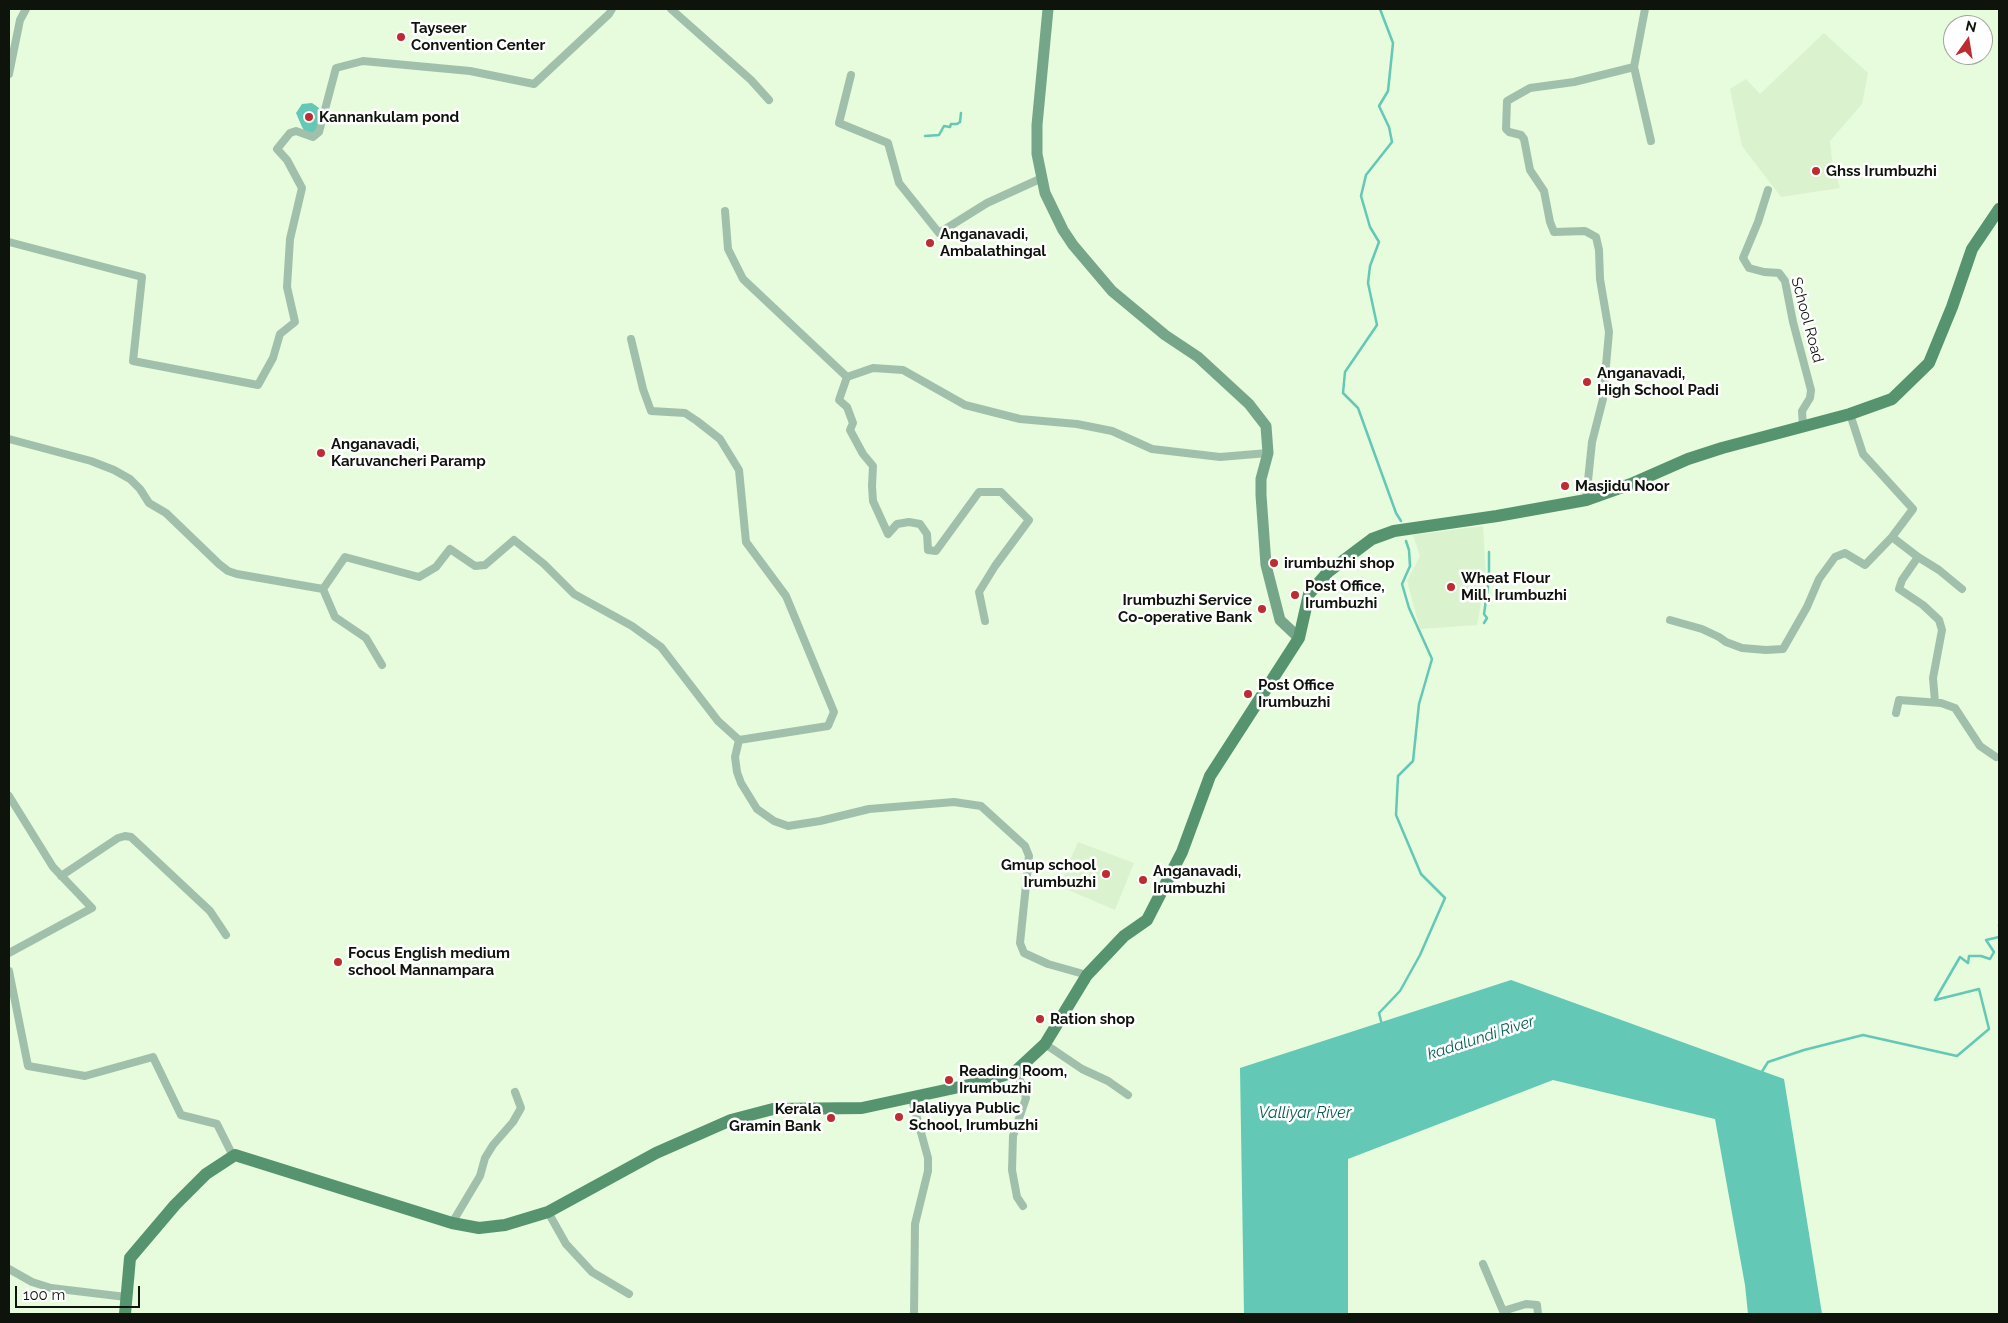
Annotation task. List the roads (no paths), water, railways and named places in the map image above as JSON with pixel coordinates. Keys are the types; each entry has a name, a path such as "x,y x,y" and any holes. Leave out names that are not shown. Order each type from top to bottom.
{"main road":[{"path":"1048,9 1037,125 1037,154 1051,208 1073,245 1112,291 1165,335 1198,357 1249,404 1266,426 1268,453 1261,479 1266,565 1280,620 1299,638"},
{"path":"125,1314 130,1258 175,1205 206,1174 235,1155 452,1223 479,1228 505,1225 548,1212 656,1153 731,1120 773,1109 862,1108 911,1096 986,1082 1016,1071 1045,1044 1087,975 1124,936 1147,920 1182,852 1210,776 1299,638 1309,594 1328,572 1372,539 1394,530 1496,516 1586,500 1631,484 1688,459 1850,414 1892,399 1929,363 1952,307 1972,249 1999,209"}],"street":[{"path":"9,74 20,20 26,9"},
{"path":"9,242 142,277 133,362 258,385 273,358 280,334 295,322 288,287 289,249 302,188 287,160 277,149 290,133 296,131 313,137 319,132 336,68 363,61 470,71 534,84 609,14 612,9"},
{"path":"671,9 751,80 769,100"},
{"path":"1645,9 1634,67 1651,141"},
{"path":"1586,500 1592,442 1603,399 1609,332 1600,279 1599,250 1596,237 1585,231 1554,232 1550,222 1544,191 1530,170 1524,138 1506,129 1507,100 1530,88 1574,82 1634,67"},
{"path":"851,75 838,123 888,143 899,183 940,233 976,209 1042,178"},
{"name":"School Road","path":"1768,190 1758,222 1743,258 1749,268 1779,273 1785,281 1793,322 1811,390 1810,398 1802,412 1803,427"},
{"path":"725,211 728,248 743,279 847,377"},
{"path":"631,339 643,389 651,411 685,413 697,421 720,439 739,470 746,542 786,596 834,712 828,726 739,740"},
{"path":"847,377 873,368 903,370 965,405 1020,419 1077,424 1112,431 1152,449 1220,457 1268,453"},
{"path":"847,377 839,400 847,407 853,423 850,430 863,454 873,466 873,501 888,534 897,524 909,522 920,524 927,534 928,550 936,551 979,492 1001,492 1029,520 995,566 979,592 985,621"},
{"path":"1670,620 1702,629 1742,648 1783,649 1807,607 1819,579 1835,557 1846,553 1866,565 1892,537 1913,509 1863,454 1850,414"},
{"path":"9,439 91,461 130,479 140,489 149,503 166,513 219,564 228,570 238,574 323,589"},
{"path":"1892,537 1939,570 1962,589"},
{"path":"323,589 345,557 419,577 436,567 450,549 475,566 485,565 514,540 544,564 574,594 632,626 661,647 718,721 739,740"},
{"path":"1918,557 1902,580 1899,589 1923,605 1939,620 1942,630 1933,678 1935,702"},
{"path":"323,589 335,617 366,638 382,665"},
{"path":"1896,713 1899,700 1935,702 1955,708 1980,746 1996,757"},
{"path":"739,740 735,757 741,783 757,809 774,821 788,826 820,821 869,809 954,802 981,806 1025,846 1029,856 1020,943 1024,953 1048,964 1087,975"},
{"path":"9,796 32,837 53,867 92,908 9,953"},
{"path":"61,876 118,838 131,837 210,911 226,935"},
{"path":"9,971 28,1066 85,1076 153,1057 181,1115 217,1124 233,1156"},
{"path":"1045,1044 1082,1069 1108,1081 1128,1095"},
{"path":"1016,1071 1026,1098 1013,1136 1012,1170 1017,1197 1023,1206"},
{"path":"452,1223 480,1176 485,1158 493,1145 513,1122 521,1108 515,1092"},
{"path":"911,1096 928,1158 928,1171 916,1224 914,1314"},
{"path":"548,1212 566,1244 592,1272 629,1294"},
{"path":"1483,1264 1503,1311 1526,1304 1537,1305 1538,1314"},
{"path":"9,1269 32,1282 51,1288 126,1297"}],"water":[{"path":"312,103 319,108 318,128 311,135 305,132 296,113 302,104"},
{"name":"Valliyar River","path":"1511,980 1784,1079 1822,1314 1748,1314 1745,1285 1715,1119 1553,1080 1348,1159 1348,1314 1244,1314 1240,1068"}],"waterway":[{"path":"1380,9 1393,43 1388,91 1379,106 1389,127 1392,142 1366,175 1361,196 1370,227 1379,242 1370,266 1368,283 1377,325 1345,372 1343,393 1358,408 1396,513 1401,521"},
{"path":"925,136 939,135 944,126 950,127 951,124 957,124 960,122 961,113"},
{"path":"1382,1025 1379,1013 1400,991 1420,955 1445,898 1421,874 1396,815 1398,776 1413,761 1419,704 1432,659 1409,608 1402,584 1410,566 1409,550 1406,541"},
{"path":"1484,623 1487,618 1484,614 1489,579 1489,552"},
{"path":"1761,1073 1768,1062 1804,1050 1863,1035 1957,1056 1989,1029 1979,989 1935,1000 1960,957 1968,963 1969,956 1981,956 1990,959 1994,952 1986,940 1999,937"}],"place":[{"name":"Tayseer Convention Center","path":"401,37"},
{"name":"Kannankulam pond","path":"309,117"},
{"name":"Ghss Irumbuzhi","path":"1816,171"},
{"name":"Anganavadi, Ambalathingal","path":"930,243"},
{"name":"Anganavadi, High School Padi","path":"1587,382"},
{"name":"Anganavadi, Karuvancheri Paramp","path":"321,453"},
{"name":"Masjidu Noor","path":"1565,486"},
{"name":"irumbuzhi shop","path":"1274,563"},
{"name":"Wheat Flour Mill, Irumbuzhi","path":"1451,587"},
{"name":"Post Office, Irumbuzhi","path":"1295,595"},
{"name":"Irumbuzhi Service Co-operative Bank","path":"1262,609"},
{"name":"Post Office Irumbuzhi","path":"1248,694"},
{"name":"Gmup school Irumbuzhi","path":"1106,874"},
{"name":"Anganavadi, Irumbuzhi","path":"1143,880"},
{"name":"Focus English medium school Mannampara","path":"338,962"},
{"name":"Ration shop","path":"1040,1019"},
{"name":"Reading Room, Irumbuzhi","path":"949,1080"},
{"name":"Jalaliyya Public School, Irumbuzhi","path":"899,1117"},
{"name":"Kerala Gramin Bank","path":"831,1118"}],"water label":[{"name":"kadalundi River","path":"1481,1038"}]}
